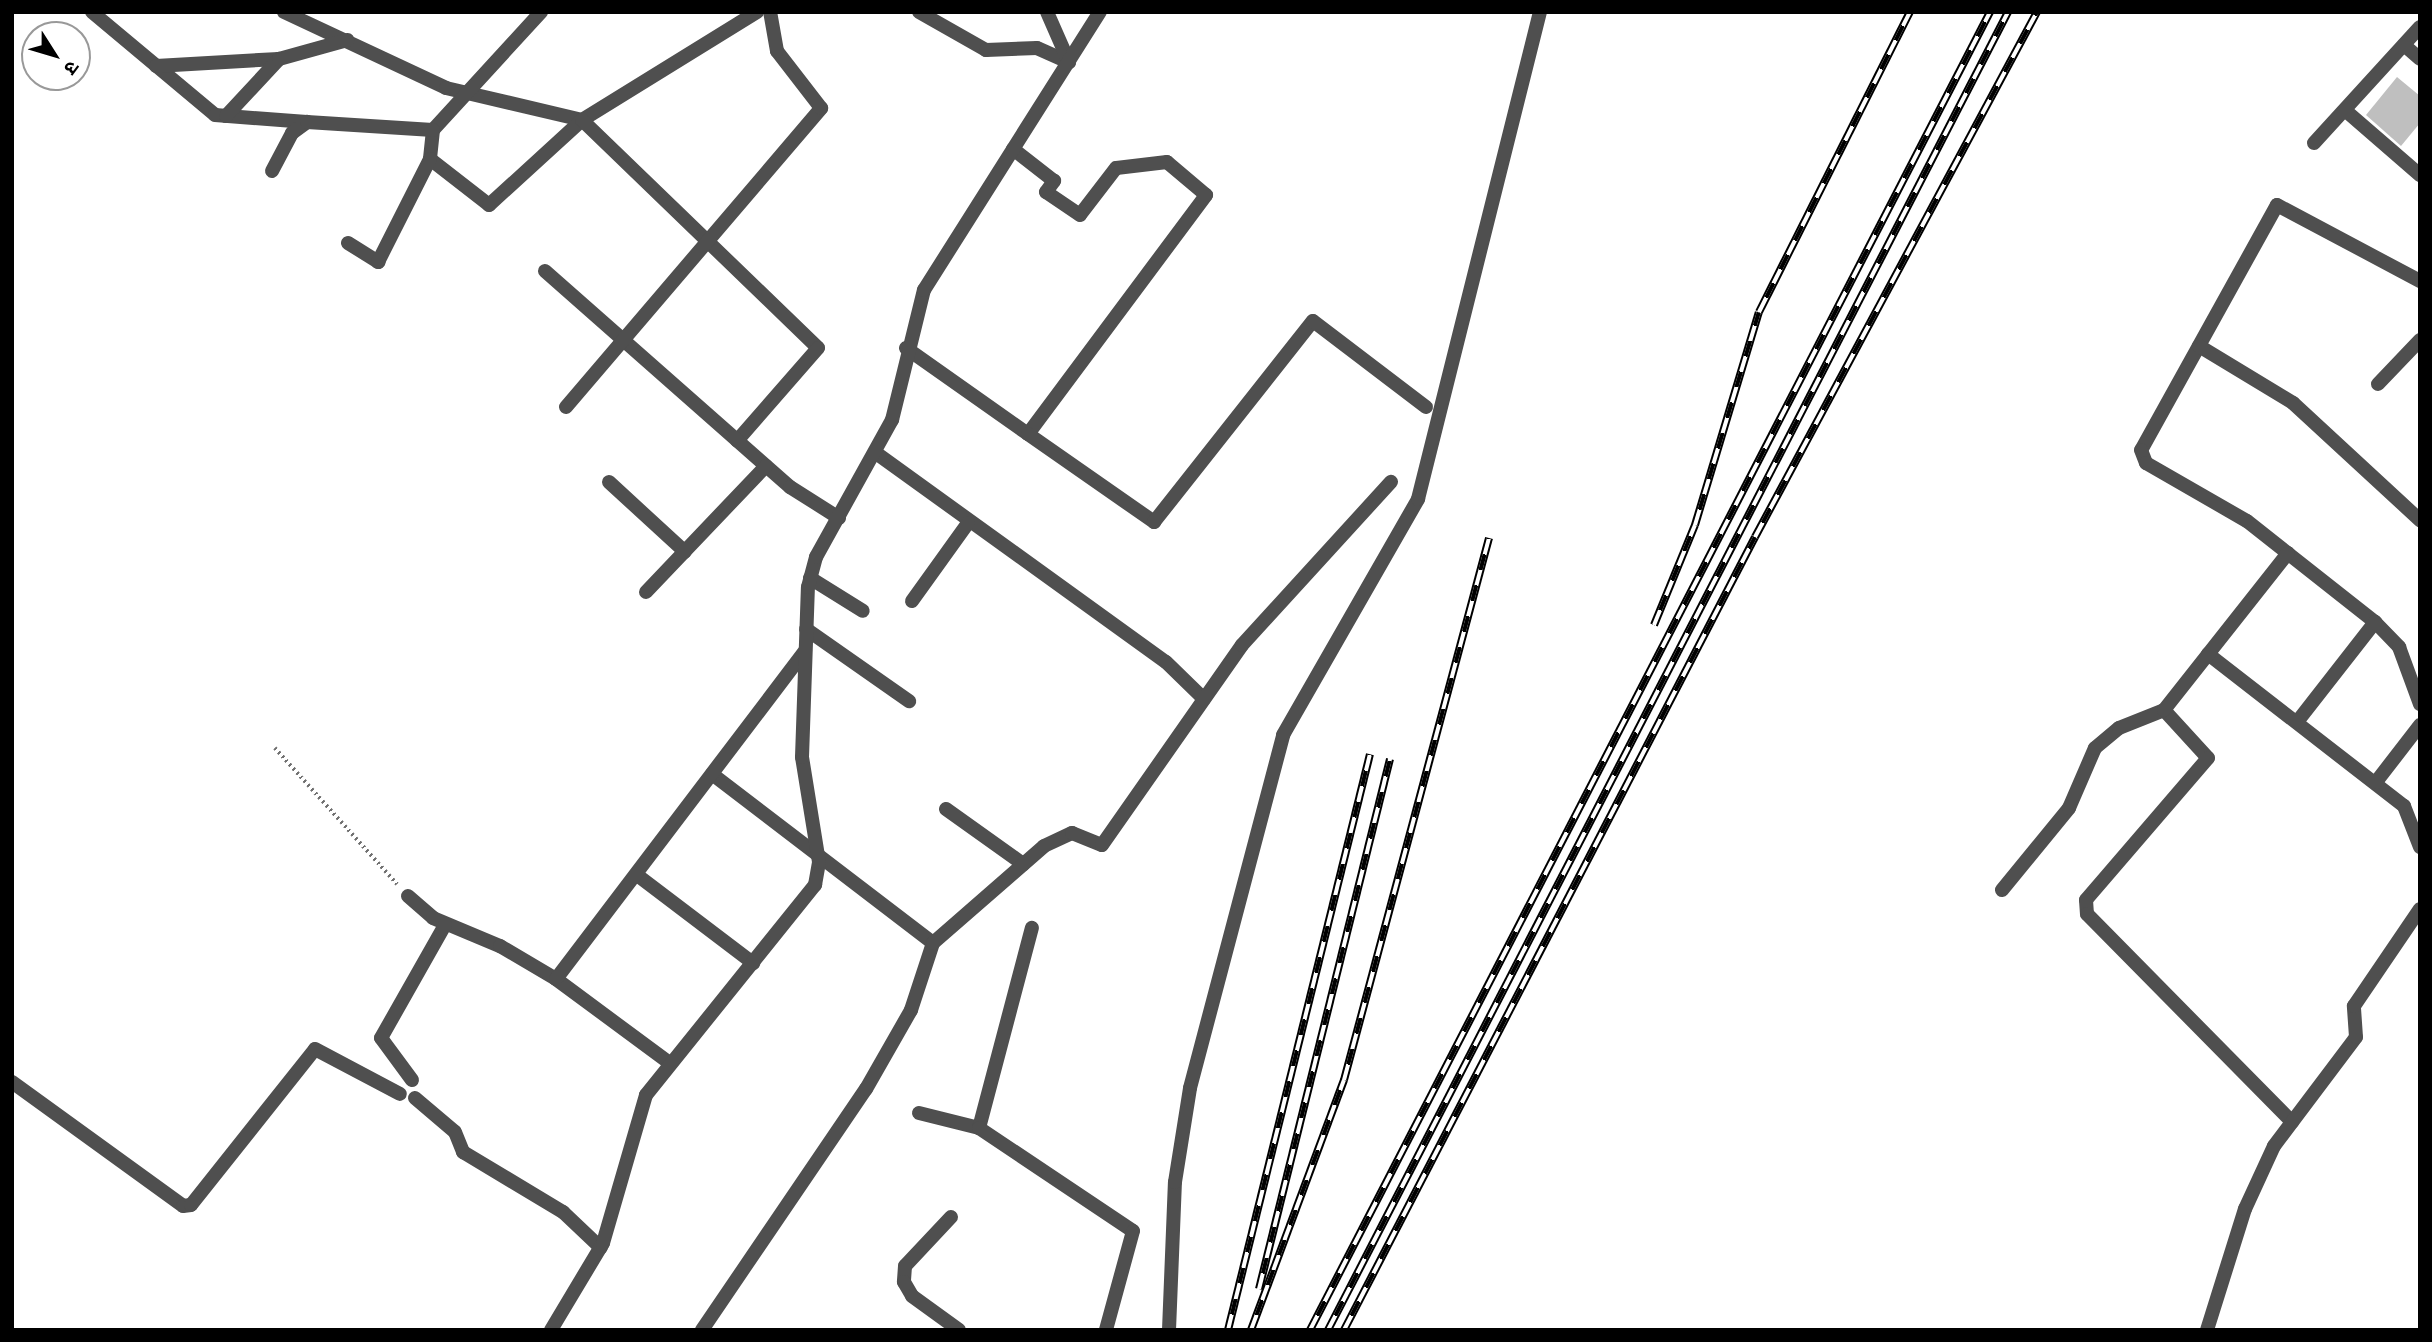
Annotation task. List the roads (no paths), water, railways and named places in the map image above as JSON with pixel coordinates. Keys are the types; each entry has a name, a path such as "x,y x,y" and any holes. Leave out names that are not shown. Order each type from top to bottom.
{"street":[{"path":"92,12 215,115 433,130"},
{"path":"284,12 465,92 582,120 818,348 737,441"},
{"path":"348,243 378,262 430,159 433,130 541,12"},
{"path":"430,159 489,205 582,120 757,12"},
{"path":"566,407 626,342 821,108 777,51 770,12"},
{"path":"919,12 986,50 1037,48 1069,62"},
{"path":"1047,12 1069,62"},
{"path":"560,1326 601,1248 633,1126 668,1062 753,963 815,885 818,852 802,757 810,578 892,420 906,348 924,290 1100,12"},
{"path":"1169,1330 1175,1182 1190,1088 1283,735 1418,499 1540,12"},
{"path":"2314,143 2420,27"},
{"path":"156,66 279,59 349,40"},
{"path":"2404,45 2420,59"},
{"path":"226,116 279,59"},
{"path":"2346,111 2420,175"},
{"path":"272,171 292,133 307,121"},
{"path":"1013,149 1055,181 1046,192 1080,215 1116,168 1167,162 1206,195 1028,434"},
{"path":"2420,281 2277,205 2141,450 2146,463 2288,553 2375,622 2399,647 2420,704"},
{"path":"545,271 766,466 839,518"},
{"path":"906,348 1154,522 1313,321 1426,407"},
{"path":"2199,346 2293,403 2420,520"},
{"path":"2378,384 2418,346"},
{"path":"876,453 968,523 1166,662 1205,699"},
{"path":"646,592 766,466"},
{"path":"609,482 685,552"},
{"path":"702,1330 866,1089 911,1010 933,943 1023,864 1072,833 1102,845 1242,645 1391,482"},
{"path":"912,601 968,523"},
{"path":"2002,890 2069,808 2095,748 2119,728 2164,710 2288,553"},
{"path":"810,578 863,611"},
{"path":"2297,722 2375,622"},
{"path":"806,629 909,701"},
{"path":"556,979 805,651"},
{"path":"2208,654 2376,782 2403,806 2420,847"},
{"path":"2164,710 2208,758 2086,900 2087,914 2292,1122"},
{"path":"2376,782 2420,725"},
{"path":"712,774 818,852 933,943"},
{"path":"946,809 1023,864"},
{"path":"636,875 753,963"},
{"path":"408,896 445,925 500,946 556,979 668,1062"},
{"path":"2207,1330 2245,1209 2292,1122 2356,1037 2354,1006 2420,909"},
{"path":"407,1096 403,1081 412,1080 382,1038 445,925"},
{"path":"979,1128 1032,928"},
{"path":"12,1082 183,1206 191,1205 315,1049 407,1096 455,1132 463,1152 563,1212 601,1248"},
{"path":"919,1113 979,1128 1133,1231 1106,1330"},
{"path":"951,1217 905,1266 904,1282 912,1296 958,1330"}],"railway":[{"path":"1654,625 1695,525 1759,312 1910,12"},
{"path":"1310,1330 1990,12"},
{"path":"1328,1330 2008,12"},
{"path":"1344,1330 1755,537 2037,12"},
{"path":"1251,1330 1344,1080 1489,538"},
{"path":"1228,1330 1370,754"},
{"path":"1259,1289 1390,759"}]}
